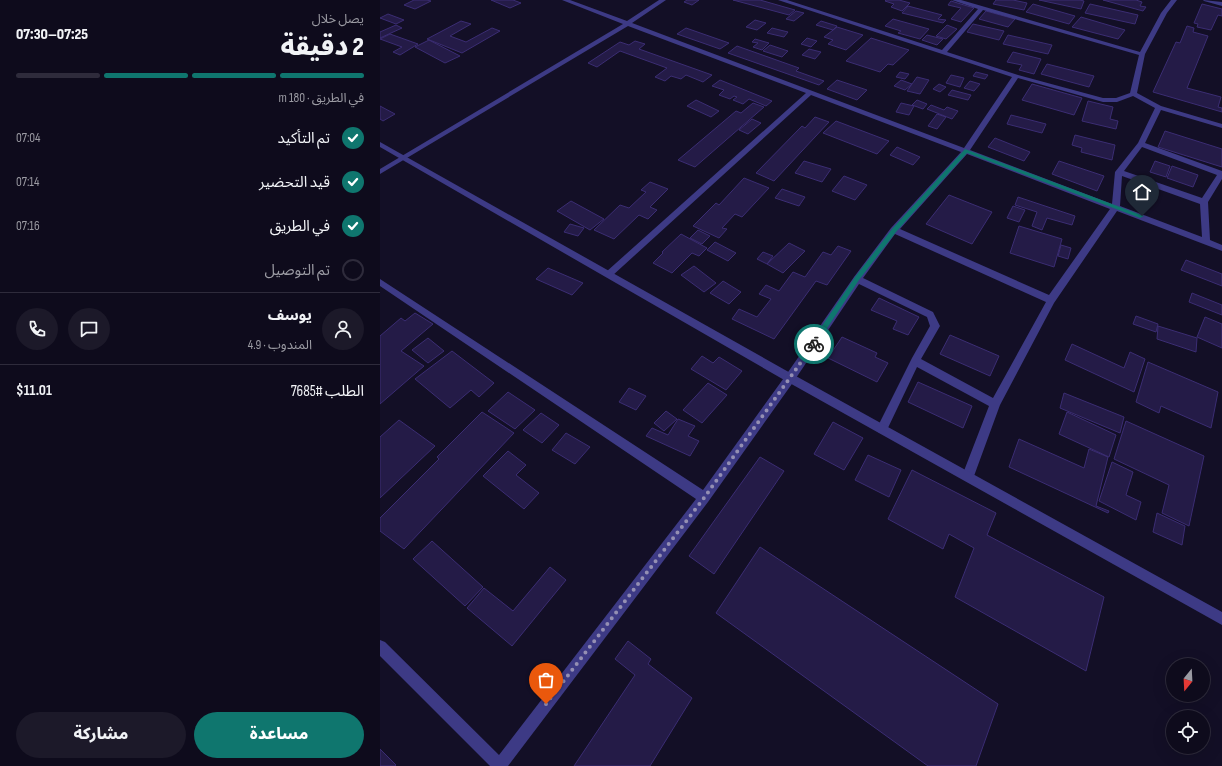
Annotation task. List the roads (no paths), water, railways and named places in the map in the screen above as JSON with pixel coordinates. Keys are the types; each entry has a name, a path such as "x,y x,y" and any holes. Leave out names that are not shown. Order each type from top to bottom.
{"street":[{"path":"565,0 1206,240 1222,248"},
{"path":"380,172 628,23 663,0"},
{"path":"781,0 1016,76 1082,95 1103,100 1117,100 1132,94 1159,107 1222,126"},
{"path":"955,0 981,9 1142,54"},
{"path":"1132,94 1142,54 1164,13 1174,0"},
{"path":"1206,0 1222,4"},
{"path":"944,52 981,9"},
{"path":"380,647 499,766 704,498 790,378 857,279 894,230 966,150 1016,76"},
{"path":"609,274 811,92"},
{"path":"968,476 995,404 1051,300 1116,207 1119,172 1141,144 1159,107"},
{"path":"380,144 790,378 1222,619"},
{"path":"1141,144 1222,174 1204,202 1206,240"},
{"path":"1119,172 1204,202"},
{"path":"894,230 1051,300"},
{"path":"857,279 930,315 935,326 915,362 882,429"},
{"path":"380,282 704,498"},
{"path":"915,362 995,404"}]}
